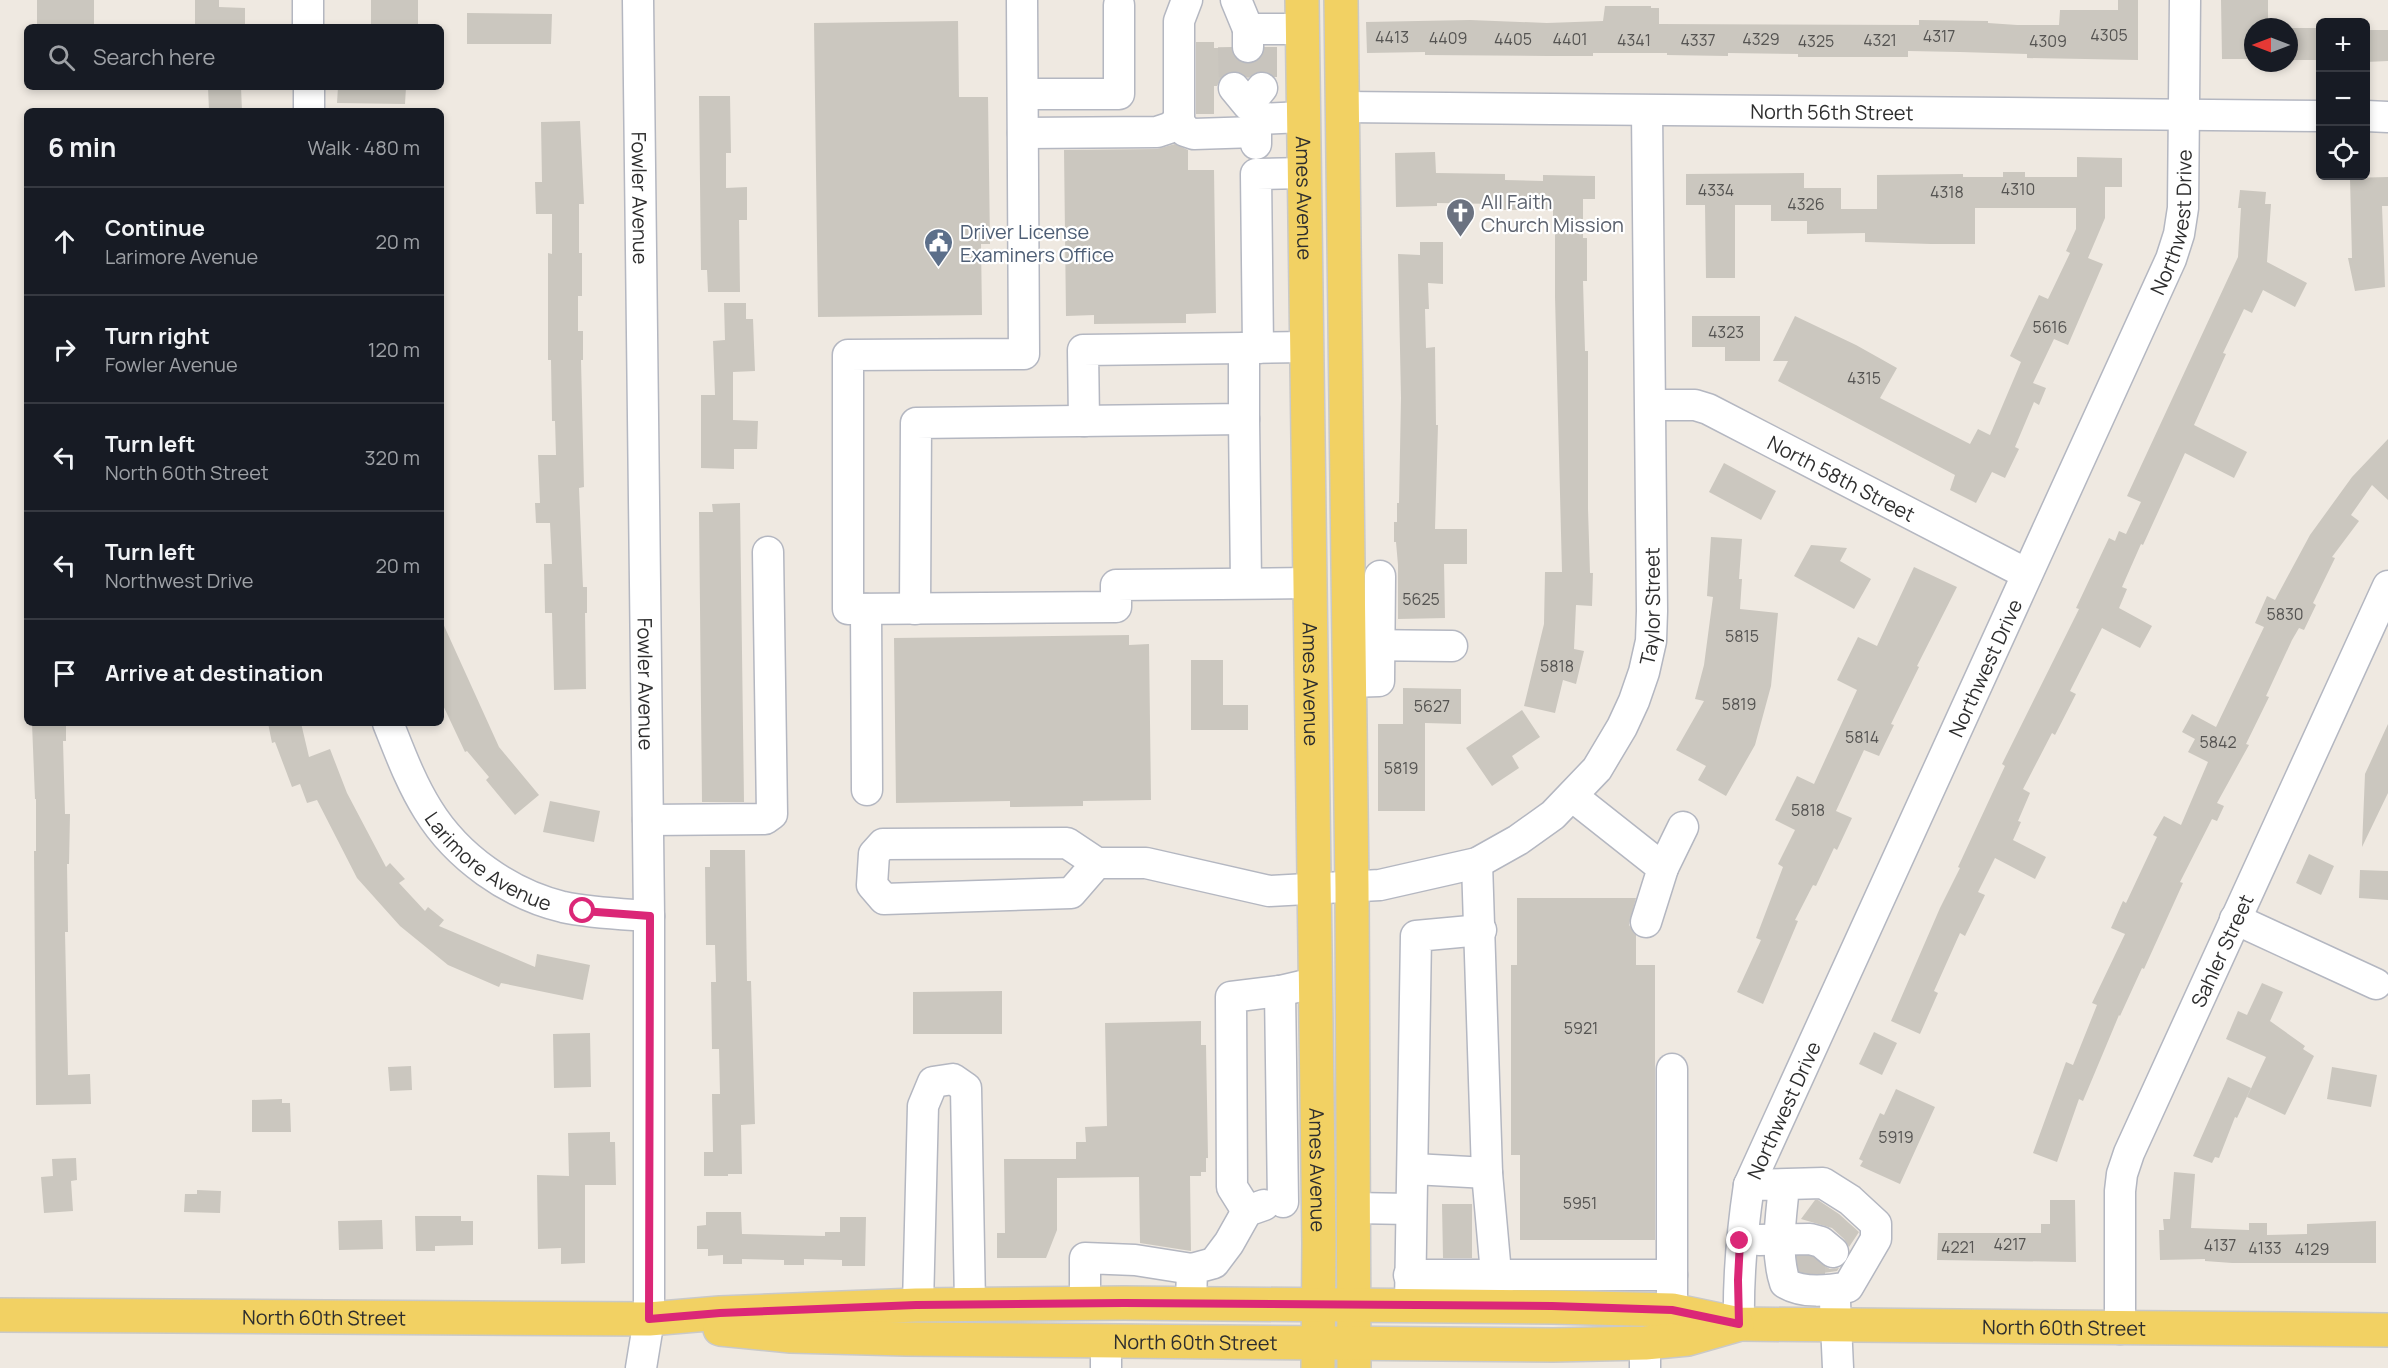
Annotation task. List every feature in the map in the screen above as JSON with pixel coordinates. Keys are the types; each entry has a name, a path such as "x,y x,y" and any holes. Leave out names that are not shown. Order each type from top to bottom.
{"main road":[{"name":"Ames Avenue","path":"1341,0 1343,107 1364,645 1350,682 1354,1355"},
{"name":"Ames Avenue","path":"1302,14 1318,1355"},
{"name":"North 60th Street","path":"0,1315 649,1319 720,1313 918,1305 1353,1305 1409,1290 1498,1292 1672,1310 1739,1324 2388,1330"},
{"name":"North 60th Street","path":"649,1319 734,1332 1106,1355 1645,1356 1688,1339 1739,1324"}],"street":[{"path":"308,0 308,24"},
{"name":"Fowler Avenue","path":"638,0 650,916 649,1319 641,1368"},
{"path":"1022,0 1024,354 848,355 848,609 1116,608 1116,585 1309,583"},
{"path":"1187,0 1179,21 1179,121 1185,131 1194,134 1251,103 1303,117"},
{"path":"1236,0 1248,42 1302,14"},
{"name":"Northwest Drive","path":"1739,1324 1740,1241 1749,1185 2171,260 2179,234 2183,208 2184,0"},
{"path":"1023,94 1119,93 1119,5"},
{"path":"309,90 309,108"},
{"path":"1246,583 1244,419 1251,348 1256,174 1251,103"},
{"name":"North 56th Street","path":"1343,107 2316,116"},
{"name":"Taylor Street","path":"1097,863 1146,863 1269,891 1352,887 1411,879 1477,863 1518,840 1553,815 1597,769 1622,727 1644,672 1651,642 1647,111"},
{"path":"2370,116 2388,117"},
{"path":"1023,133 1157,132 1179,121"},
{"path":"1256,174 1304,173"},
{"path":"1084,421 1083,350 1306,347"},
{"name":"North 58th Street","path":"1651,405 1695,405 1708,409 2027,574"},
{"path":"915,609 916,423 1244,419"},
{"path":"648,820 765,819 772,814 768,552"},
{"path":"1380,576 1364,645 1452,646"},
{"name":"Sahler Street","path":"2120,1329 2120,1191 2122,1174 2129,1153 2388,586"},
{"path":"866,609 867,790"},
{"name":"Larimore Avenue","path":"388,726 414,786 429,812 450,839 494,877 515,889 561,906 583,911 650,916"},
{"path":"1572,796 1663,868"},
{"path":"1646,922 1663,868 1683,827"},
{"path":"1067,843 1097,863 1071,893 884,899 872,885 874,854 883,844 1067,843"},
{"path":"1477,863 1481,930 1487,1173 1498,1292 1672,1275"},
{"path":"2235,919 2376,984"},
{"path":"1409,1290 1414,1169 1416,936 1481,930"},
{"path":"1247,1211 1232,1187 1231,997 1280,991 1314,983"},
{"path":"1280,991 1283,1202"},
{"path":"1672,1069 1672,1310"},
{"path":"918,1305 923,1106 933,1082 952,1078 966,1088 970,1304"},
{"path":"1414,1169 1487,1173"},
{"path":"1749,1185 1784,1186 1813,1182 1823,1184 1850,1200 1876,1224 1876,1239 1820,1271 1785,1283 1781,1271 1780,1239 1784,1186"},
{"path":"1085,1304 1085,1258 1135,1260 1192,1269 1214,1263 1229,1243 1247,1211 1283,1202 1317,1198"},
{"path":"1353,1208 1411,1209"},
{"path":"1740,1241 1780,1239 1820,1271 1834,1325 1838,1368"},
{"path":"1191,1304 1192,1269"},
{"path":"1798,1325 1820,1271"}],"building":[{"path":"37,0 94,0 94,24 37,24"},
{"path":"195,0 219,0 219,7 245,8 245,24 195,24"},
{"path":"371,0 418,0 418,24 371,24"},
{"path":"2118,0 2138,0 2138,60 2027,58 2027,54 1908,51 1908,57 1798,57 1798,54 1728,53 1728,56 1593,53 1593,56 1548,56 1425,55 1425,52 1367,53 1366,22 1603,21 1605,6 1651,6 1651,8 1659,8 1659,24 1919,25 1919,20 2059,25 2060,10 2118,10"},
{"path":"2221,0 2268,0 2268,18 2244,18 2244,59 2222,59"},
{"path":"467,13 552,14 551,44 467,44"},
{"path":"958,21 959,97 988,97 990,244 981,244 982,315 818,317 814,23"},
{"path":"2298,28 2316,28 2316,60 2298,60"},
{"path":"2370,30 2388,30 2388,61 2370,62"},
{"path":"1196,42 1214,42 1214,48 1231,48 1233,56 1239,62 1247,64 1257,62 1263,56 1265,48 1271,48 1271,74 1264,71 1257,72 1248,78 1239,72 1232,71 1224,74 1217,86 1214,86 1214,114 1196,114"},
{"path":"208,90 241,90 242,108 209,108"},
{"path":"338,90 406,90 405,104 337,103"},
{"path":"699,96 730,96 731,153 726,153 726,188 747,187 747,220 739,220 740,292 708,292 707,270 701,270"},
{"path":"580,121 584,204 579,204 582,296 578,296 578,331 583,331 583,360 581,360 584,487 579,488 583,587 587,587 586,689 554,690 552,613 545,613 544,564 552,564 550,523 536,523 535,503 540,503 538,455 556,455 555,421 552,421 551,360 548,360 548,253 552,254 552,214 536,214 535,182 542,182 541,122"},
{"path":"1175,144 1188,150 1188,170 1214,170 1216,313 1186,314 1186,323 1094,324 1094,315 1066,316 1064,150 1157,149"},
{"path":"1435,152 1436,173 1505,174 1505,180 1543,181 1543,175 1595,176 1595,199 1583,199 1583,238 1587,238 1587,281 1583,281 1585,351 1588,351 1588,509 1590,573 1593,573 1592,606 1576,605 1574,649 1584,651 1576,684 1563,680 1555,713 1524,706 1544,624 1545,572 1562,572 1555,219 1553,219 1553,210 1494,210 1498,204 1437,203 1437,206 1396,207 1395,153"},
{"path":"2077,157 2122,158 2122,187 2105,187 2105,218 2088,258 2103,264 2068,345 2054,339 2033,383 2046,388 2039,405 2034,402 2015,447 2019,449 2005,478 1992,472 1976,503 1950,490 1955,475 1778,381 1788,361 1773,361 1795,316 1856,345 1897,368 1880,398 1970,444 1978,429 1990,435 2021,362 2010,356 2039,295 2048,299 2070,253 2066,251 2076,229 2076,208 1975,208 1975,244 1931,244 1865,242 1865,233 1807,234 1807,221 1771,221 1771,205 1735,205 1735,278 1706,278 1705,205 1686,205 1686,174 1804,173 1804,188 1841,188 1841,209 1877,209 1877,175 1963,174 1963,177 2003,177 2003,172 2025,172 2025,177 2077,177"},
{"path":"2370,177 2388,177 2388,206 2382,206 2385,287 2355,291 2348,258 2352,258 2350,180 2370,180"},
{"path":"2240,190 2266,192 2265,204 2271,204 2267,262 2307,283 2295,307 2263,290 2252,313 2244,309 2223,353 2226,354 2194,425 2247,452 2234,478 2185,453 2122,587 2127,589 2119,608 2152,626 2140,648 2102,628 2070,691 2076,694 2055,735 2052,733 2023,789 2030,793 2013,840 2046,857 2035,879 1995,858 1978,892 1985,895 1965,936 1960,933 1934,991 1938,993 1920,1034 1891,1021 2005,766 2002,764 2079,609 2076,608 2109,538 2115,541 2119,531 2126,534 2141,502 2127,496 2238,257"},
{"path":"1420,242 1443,242 1443,284 1428,283 1429,309 1425,309 1426,348 1435,347 1436,425 1438,425 1435,529 1467,529 1467,564 1444,564 1445,618 1398,619 1398,565 1396,542 1394,542 1394,522 1397,522 1397,503 1399,503 1401,398 1398,254 1420,255"},
{"path":"724,303 746,303 746,319 753,319 755,371 733,372 733,420 758,421 757,449 734,449 734,469 701,468 701,395 715,395 713,341 725,340"},
{"path":"1692,316 1760,316 1760,361 1725,361 1725,347 1692,347"},
{"path":"2388,439 2388,500 2372,485 2351,515 2359,521 2332,557 2335,558 2313,603 2316,605 2304,630 2299,628 2292,640 2266,696 2269,697 2246,744 2249,745 2217,803 2224,806 2217,821 2212,819 2180,882 2183,883 2144,969 2142,968 2119,1015 2083,1101 2079,1099 2057,1162 2033,1153 2066,1062 2073,1065 2097,1005 2092,1003 2125,934 2111,928 2123,901 2126,903 2157,837 2153,835 2164,816 2181,825 2208,762 2188,752 2195,739 2182,732 2192,714 2216,727 2264,627 2255,623 2267,596 2275,600 2310,535 2352,477"},
{"path":"1724,463 1776,491 1761,520 1709,492"},
{"path":"740,503 744,802 702,802 699,512 713,512 712,504"},
{"path":"1711,537 1742,539 1739,579 1742,579 1740,609 1778,613 1771,686 1755,745 1726,796 1698,780 1706,766 1676,750 1704,701 1695,699 1704,665 1713,597 1707,596"},
{"path":"1811,545 1847,548 1840,561 1871,579 1854,609 1794,576"},
{"path":"1914,567 1957,587 1917,666 1919,667 1891,724 1894,725 1879,756 1864,750 1836,811 1852,818 1837,850 1834,848 1816,886 1813,885 1795,920 1798,921 1763,1004 1737,992 1761,940 1756,938 1783,867 1778,864 1795,830 1775,820 1797,776 1814,784 1857,690 1837,680 1858,637 1877,646"},
{"path":"444,626 499,747 539,795 515,815 486,780 489,777 467,751 465,752 444,707"},
{"path":"1129,635 1129,645 1149,644 1151,800 1083,801 1083,806 1010,807 1010,801 896,803 894,638"},
{"path":"1191,660 1223,660 1223,705 1248,705 1248,730 1191,730"},
{"path":"1403,688 1461,689 1461,724 1425,723 1425,811 1378,811 1378,724 1403,724"},
{"path":"1522,710 1540,737 1512,756 1519,768 1492,786 1466,748"},
{"path":"2388,724 2388,793 2362,847 2365,774"},
{"path":"32,726 66,726 66,741 63,741 65,814 70,814 69,864 67,864 68,932 65,932 68,1075 90,1074 91,1104 36,1105 35,799"},
{"path":"269,726 302,726 309,757 330,749 347,793 386,867 390,863 405,879 399,883 425,911 428,907 444,920 439,926 535,967 537,954 590,965 583,1000 501,983 499,987 448,965 400,926 357,878 317,800 307,803 300,784 292,787 275,742 272,743"},
{"path":"550,801 600,811 594,842 543,832"},
{"path":"710,850 745,850 747,981 751,981 755,1124 741,1125 742,1174 728,1174 728,1176 704,1176 704,1152 713,1152 712,1094 720,1094 719,1049 712,1049 711,982 716,982 715,945 706,945 705,867 710,867"},
{"path":"2309,854 2334,866 2321,895 2296,883"},
{"path":"2360,870 2388,871 2388,900 2359,898"},
{"path":"1517,898 1636,898 1629,925 1636,935 1636,965 1655,965 1655,1240 1520,1240 1520,1155 1511,1155 1511,965 1517,965"},
{"path":"2262,983 2283,992 2270,1021 2305,1046 2303,1049 2314,1056 2285,1115 2247,1097 2266,1057 2226,1039 2238,1011 2247,1015"},
{"path":"1002,991 1002,1034 913,1034 913,992"},
{"path":"1201,1021 1201,1045 1206,1045 1208,1158 1206,1158 1206,1172 1201,1172 1201,1176 1190,1176 1191,1251 1140,1243 1139,1177 1057,1178 1057,1230 1046,1258 997,1258 997,1233 1005,1233 1004,1159 1076,1159 1076,1142 1086,1142 1085,1127 1107,1126 1105,1023"},
{"path":"1874,1032 1897,1043 1882,1075 1859,1064"},
{"path":"590,1033 591,1087 554,1088 553,1034"},
{"path":"411,1066 412,1090 390,1091 388,1067"},
{"path":"2332,1067 2377,1075 2371,1107 2327,1099"},
{"path":"2228,1077 2251,1088 2237,1118 2235,1117 2219,1158 2215,1157 2212,1163 2193,1156"},
{"path":"1896,1089 1935,1107 1900,1184 1860,1166 1863,1161 1859,1159 1880,1113 1884,1115"},
{"path":"282,1099 282,1103 290,1103 291,1132 252,1132 252,1100"},
{"path":"610,1132 610,1142 615,1142 616,1185 585,1185 585,1263 561,1264 561,1248 538,1249 537,1175 569,1176 568,1133"},
{"path":"76,1158 77,1180 71,1181 73,1211 44,1213 41,1177 53,1176 52,1159"},
{"path":"2174,1172 2195,1174 2191,1228 2249,1230 2249,1223 2267,1223 2267,1235 2307,1234 2307,1224 2376,1221 2376,1263 2232,1263 2205,1261 2205,1259 2160,1260 2159,1230 2164,1230 2163,1219 2170,1219"},
{"path":"197,1190 221,1191 220,1213 184,1212 185,1194 197,1194"},
{"path":"1815,1200 1839,1214 1859,1232 1849,1247 1832,1228 1801,1219"},
{"path":"2050,1200 2075,1200 2076,1262 1937,1260 1938,1233 2041,1233 2041,1224 2050,1224"},
{"path":"1442,1204 1472,1204 1472,1258 1443,1258"},
{"path":"706,1212 741,1212 742,1234 825,1236 825,1232 840,1232 840,1217 866,1217 865,1266 842,1266 842,1260 804,1259 804,1265 784,1265 784,1260 742,1259 742,1264 723,1264 723,1255 708,1256 708,1249 697,1249 697,1226 706,1225"},
{"path":"415,1216 461,1216 461,1221 473,1221 473,1245 435,1246 435,1251 416,1251"},
{"path":"382,1220 383,1249 339,1250 338,1221"},
{"path":"1808,1256 1830,1269 1839,1268 1837,1271 1823,1273 1800,1271 1797,1257"}],"tunnel":[{"path":"1233,47 1234,88"},
{"path":"1262,47 1262,88"},
{"path":"1810,1252 1810,1280"}],"place":[{"name":"All Faith Church Mission","path":"1460,238"},
{"name":"Driver License Examiners Office","path":"939,268"}],"route":[{"path":"583,911 650,916 649,1319 720,1313 916,1305 1124,1303 1552,1306 1672,1310 1739,1324 1740,1241"}]}
